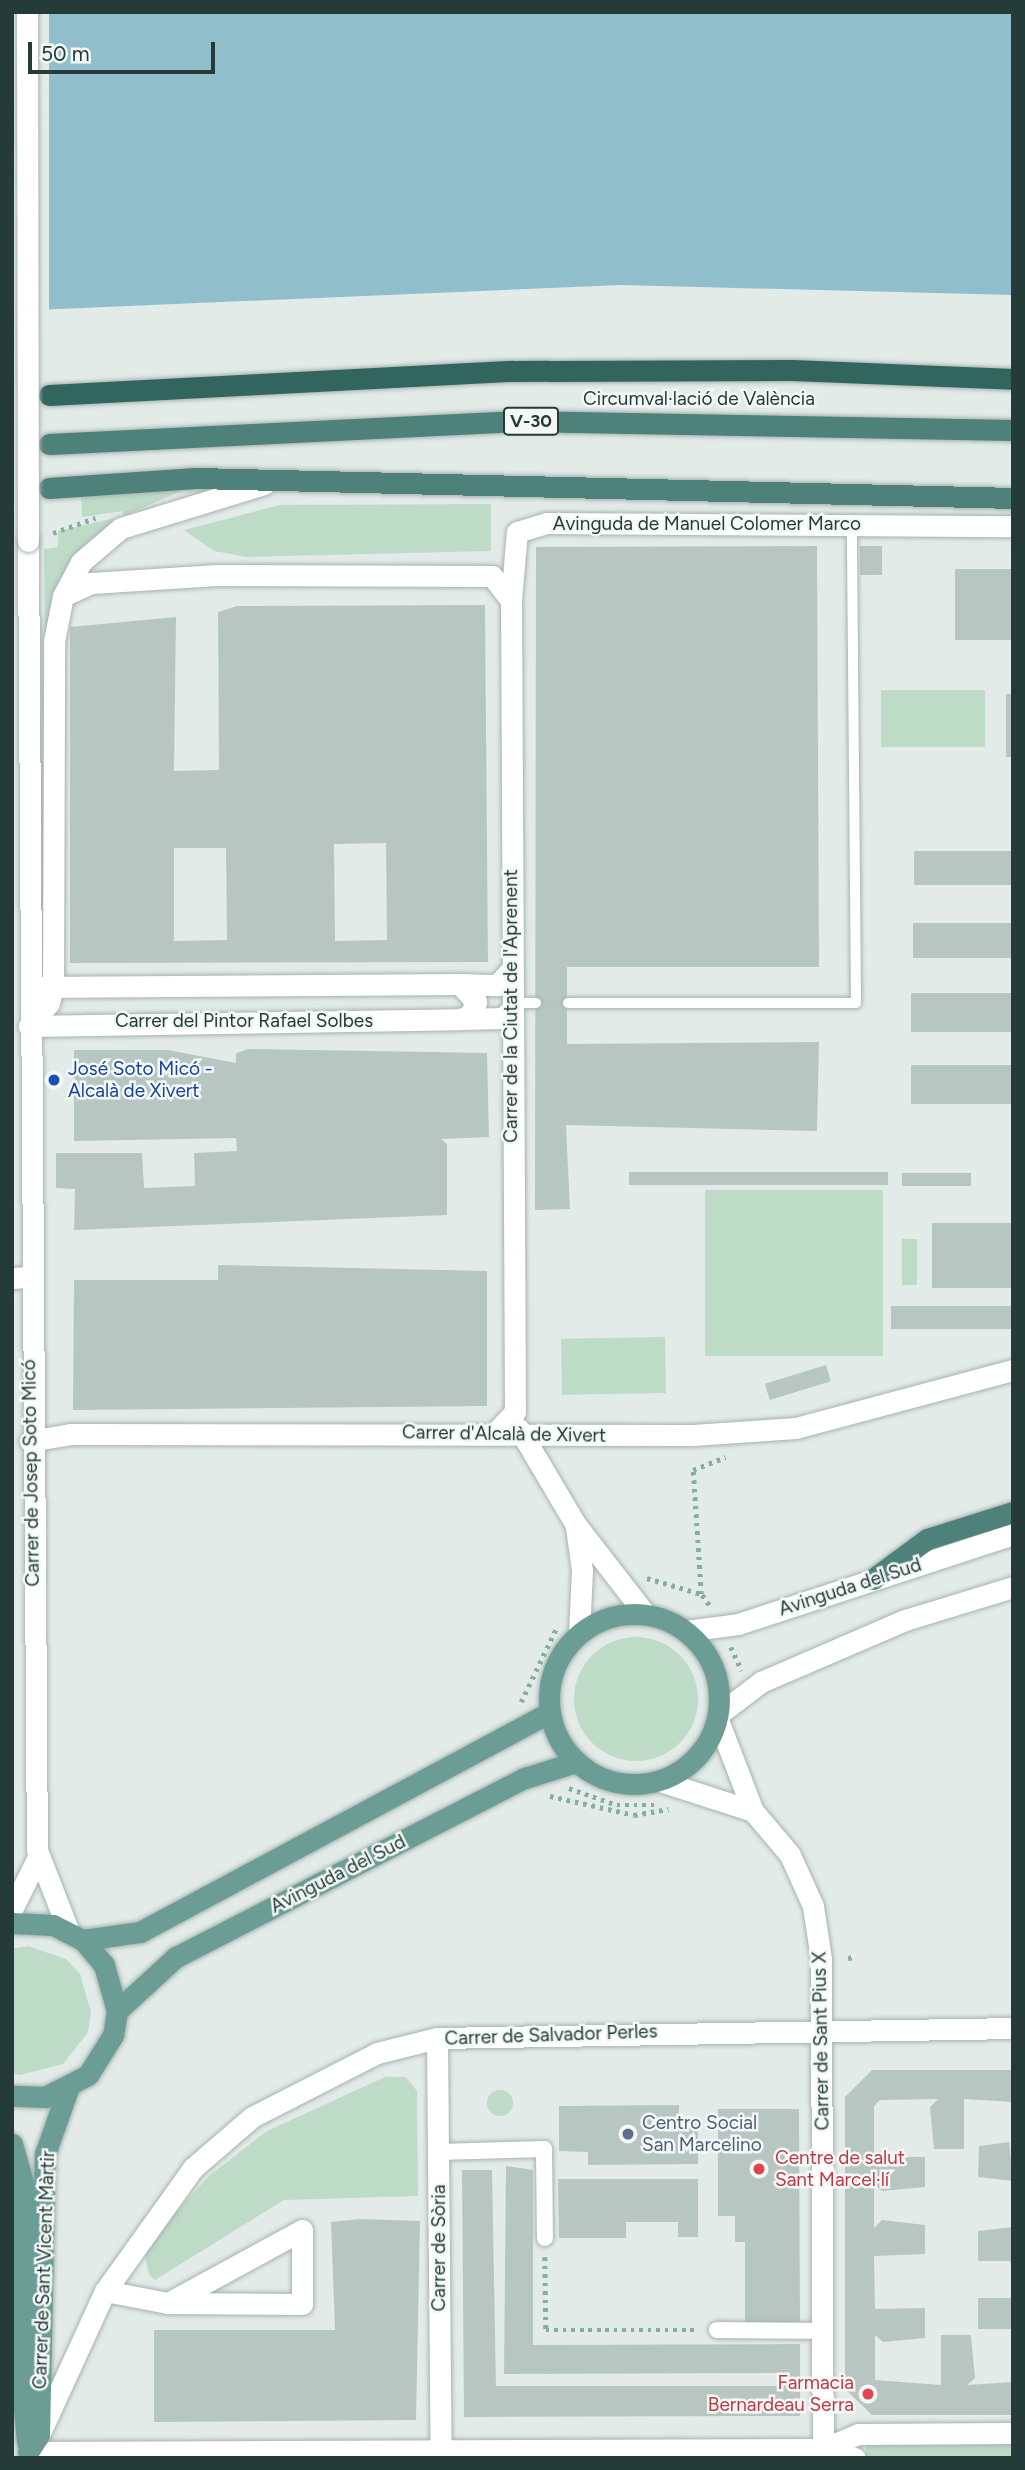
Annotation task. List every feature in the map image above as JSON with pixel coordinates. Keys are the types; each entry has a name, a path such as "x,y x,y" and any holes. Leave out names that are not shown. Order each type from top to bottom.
{"highway":[{"name":"Circumval·lació de València","path":"49,396 512,371 792,370 1013,379"},
{"name":"Circumval·lació de València","path":"49,443 513,421 1013,430"},
{"path":"49,488 284,480 1013,498"},
{"path":"873,1579 927,1539 1013,1512"}],"main road":[{"path":"645,1614 686,1632 713,1664 718,1717 696,1758 660,1781 615,1783 576,1762 549,1713 554,1669 579,1634 610,1617 645,1614"},
{"name":"Avinguda del Sud","path":"12,1923 76,1936 140,1933 549,1713"},
{"name":"Avinguda del Sud","path":"117,2011 176,1957 553,1769 576,1762"},
{"path":"12,2096 45,2097 68,2089 103,2057 117,2011 104,1965 76,1936"},
{"name":"Carrer de Sant Vicent Màrtir","path":"27,2449 45,2154 68,2089"},
{"name":"Carrer de Sant Vicent Màrtir","path":"12,2144 24,2186 21,2378 27,2449"}],"street":[{"name":"Carrer de Josep Soto Micó","path":"27,12 29,1026 20,1277 30,1441 37,1859 76,1936"},
{"path":"29,1026 49,1003 53,987 54,640 63,596 81,562 121,528 182,505 284,480"},
{"name":"Avinguda de Manuel Colomer Marco","path":"511,600 512,547 528,525 1013,526"},
{"path":"63,596 91,583 217,575 492,576 511,600"},
{"name":"Carrer de la Ciutat de l'Aprenent","path":"511,600 509,993 515,1412 523,1438 576,1525 645,1614"},
{"path":"460,984 476,1002 460,1019"},
{"name":"Carrer del Pintor Rafael Solbes","path":"29,987 460,984 509,993 503,1018 29,1026"},
{"path":"12,1055 27,1104"},
{"name":"Carrer d'Alcalà de Xivert","path":"30,1441 71,1434 497,1431 523,1438 796,1427 1013,1370"},
{"path":"497,1431 515,1412"},
{"name":"Carrer de la Ciutat de l'Aprenent","path":"576,1525 579,1634"},
{"name":"Avinguda del Sud","path":"686,1632 722,1628 1013,1534"},
{"path":"718,1717 749,1691 905,1620 1013,1587"},
{"name":"Carrer de Sant Pius X","path":"718,1717 753,1811 790,1855 813,1906 823,2033 823,2453"},
{"name":"Carrer de Sant Pius X","path":"660,1781 696,1789 753,1811"},
{"name":"Carrer de Josep Soto Micó","path":"12,1909 37,1859"},
{"name":"Carrer de Salvador Perles","path":"27,2449 105,2291 193,2168 252,2117 377,2053 437,2038 1013,2028"},
{"name":"Carrer de Sòria","path":"437,2038 441,2454"},
{"path":"439,2151 544,2149 545,2238"},
{"path":"105,2291 168,2303 302,2304 302,2230 168,2303"},
{"path":"718,2330 823,2331"},
{"path":"823,2453 858,2434 1013,2433"},
{"path":"27,2449 441,2454 823,2453 855,2458"}],"lane":[{"path":"568,1003 856,1003 852,526"},
{"path":"509,993 536,1003"}],"path":[{"path":"53,544 53,529 104,517"},
{"path":"693,1470 701,1594 722,1628 749,1691"},
{"path":"624,1586 645,1577 701,1594"},
{"path":"529,1725 521,1703 541,1649 579,1605"},
{"path":"553,1769 575,1793 617,1805 654,1805 696,1789"},
{"path":"536,1797 562,1794 634,1815 681,1807"},
{"path":"848,1958 856,1957"},
{"path":"545,2238 547,2330 718,2330"}],"green space":[{"path":"186,489 124,516 122,511 82,517 81,496"},
{"path":"491,504 491,551 247,557 214,551 184,530 280,505"},
{"path":"115,518 66,569 45,642 44,549 58,547 58,531"},
{"path":"881,690 985,690 985,747 881,747"},
{"path":"705,1190 883,1190 883,1356 705,1356"},
{"path":"902,1239 917,1239 917,1285 902,1285"},
{"path":"665,1337 666,1393 562,1395 561,1339"},
{"path":"636,1637 660,1641 680,1655 694,1675 698,1699 694,1723 680,1743 660,1757 636,1761 612,1757 592,1743 578,1723 574,1699 578,1675 592,1655 612,1641"},
{"path":"28,1946 66,1959 80,1974 91,2012 88,2032 63,2064 20,2075 12,2073 12,1949"},
{"path":"385,2077 406,2077 417,2091 418,2196 284,2200 155,2280 149,2275 145,2254 159,2231 209,2176 267,2131"},
{"path":"500,2090 510,2093 513,2103 510,2113 500,2116 490,2113 487,2103 490,2093"},
{"path":"866,2441 1013,2441 1013,2458 866,2458"}],"water":[{"path":"12,12 1013,12 1013,295 622,285 12,311"}],"pier":[{"path":"12,12 49,12 49,315 12,315"}],"building":[{"path":"817,546 819,967 567,967 567,1044 819,1042 817,1131 566,1125 570,1209 535,1210 536,547"},
{"path":"860,546 882,546 882,575 860,575"},
{"path":"955,569 1013,569 1013,640 955,640"},
{"path":"485,605 488,962 70,963 70,627 176,617 174,771 219,770 218,612 237,606","holes":["386,843 387,940 335,941 334,844","174,848 226,848 227,940 174,941"]},
{"path":"1006,694 1013,694 1013,757 1006,757"},
{"path":"914,851 1013,851 1013,885 914,885"},
{"path":"913,923 1013,923 1013,958 913,958"},
{"path":"911,993 1013,993 1013,1032 911,1032"},
{"path":"249,1049 487,1053 489,1137 441,1139 447,1144 447,1215 74,1230 75,1189 56,1188 56,1153 142,1153 144,1188 195,1186 194,1153 237,1151 236,1138 74,1141 74,1050 168,1050 236,1063 236,1053"},
{"path":"911,1065 1013,1065 1013,1104 911,1104"},
{"path":"629,1172 888,1172 888,1185 629,1185"},
{"path":"902,1173 971,1173 971,1186 902,1186"},
{"path":"932,1223 1013,1223 1013,1288 932,1288"},
{"path":"218,1265 487,1271 487,1406 73,1410 74,1280 218,1280"},
{"path":"891,1306 1013,1306 1013,1329 891,1329"},
{"path":"826,1365 831,1381 770,1400 765,1384"},
{"path":"872,2070 1013,2070 1013,2102 964,2099 964,2149 934,2149 930,2107 938,2099 880,2100 874,2106 874,2157 925,2157 925,2187 882,2191 874,2184 874,2228 882,2220 925,2225 925,2254 874,2256 875,2309 925,2308 925,2338 883,2342 875,2335 875,2380 941,2385 941,2335 971,2335 975,2378 967,2385 1013,2382 1013,2415 872,2415 845,2389 845,2097"},
{"name":"Centro Social San Marcelino","path":"679,2105 679,2117 698,2117 698,2164 588,2165 588,2152 559,2151 559,2106"},
{"name":"Centre de salut Sant Marcel·lí","path":"718,2109 799,2109 800,2322 745,2322 745,2242 735,2242 735,2216 718,2216"},
{"path":"1009,2142 1013,2181 978,2177 979,2146"},
{"path":"506,2166 533,2170 533,2345 800,2344 800,2416 464,2417 462,2170 492,2170 496,2386 783,2386 783,2373 504,2374"},
{"path":"558,2179 698,2179 698,2237 678,2237 678,2222 626,2222 626,2238 559,2238"},
{"path":"360,2219 420,2221 416,2420 154,2422 154,2330 335,2330 331,2222"},
{"path":"1013,2227 1013,2269 1010,2261 978,2261 978,2231"},
{"path":"978,2298 1013,2298 1013,2329 978,2329"}],"place":[{"name":"José Soto Micó - Alcalà de Xivert","path":"54,1080"},
{"name":"Centro Social San Marcelino","path":"628,2134"},
{"name":"Centre de salut Sant Marcel·lí","path":"759,2169"},
{"name":"Farmacia Bernardeau Serra","path":"868,2394"}]}
